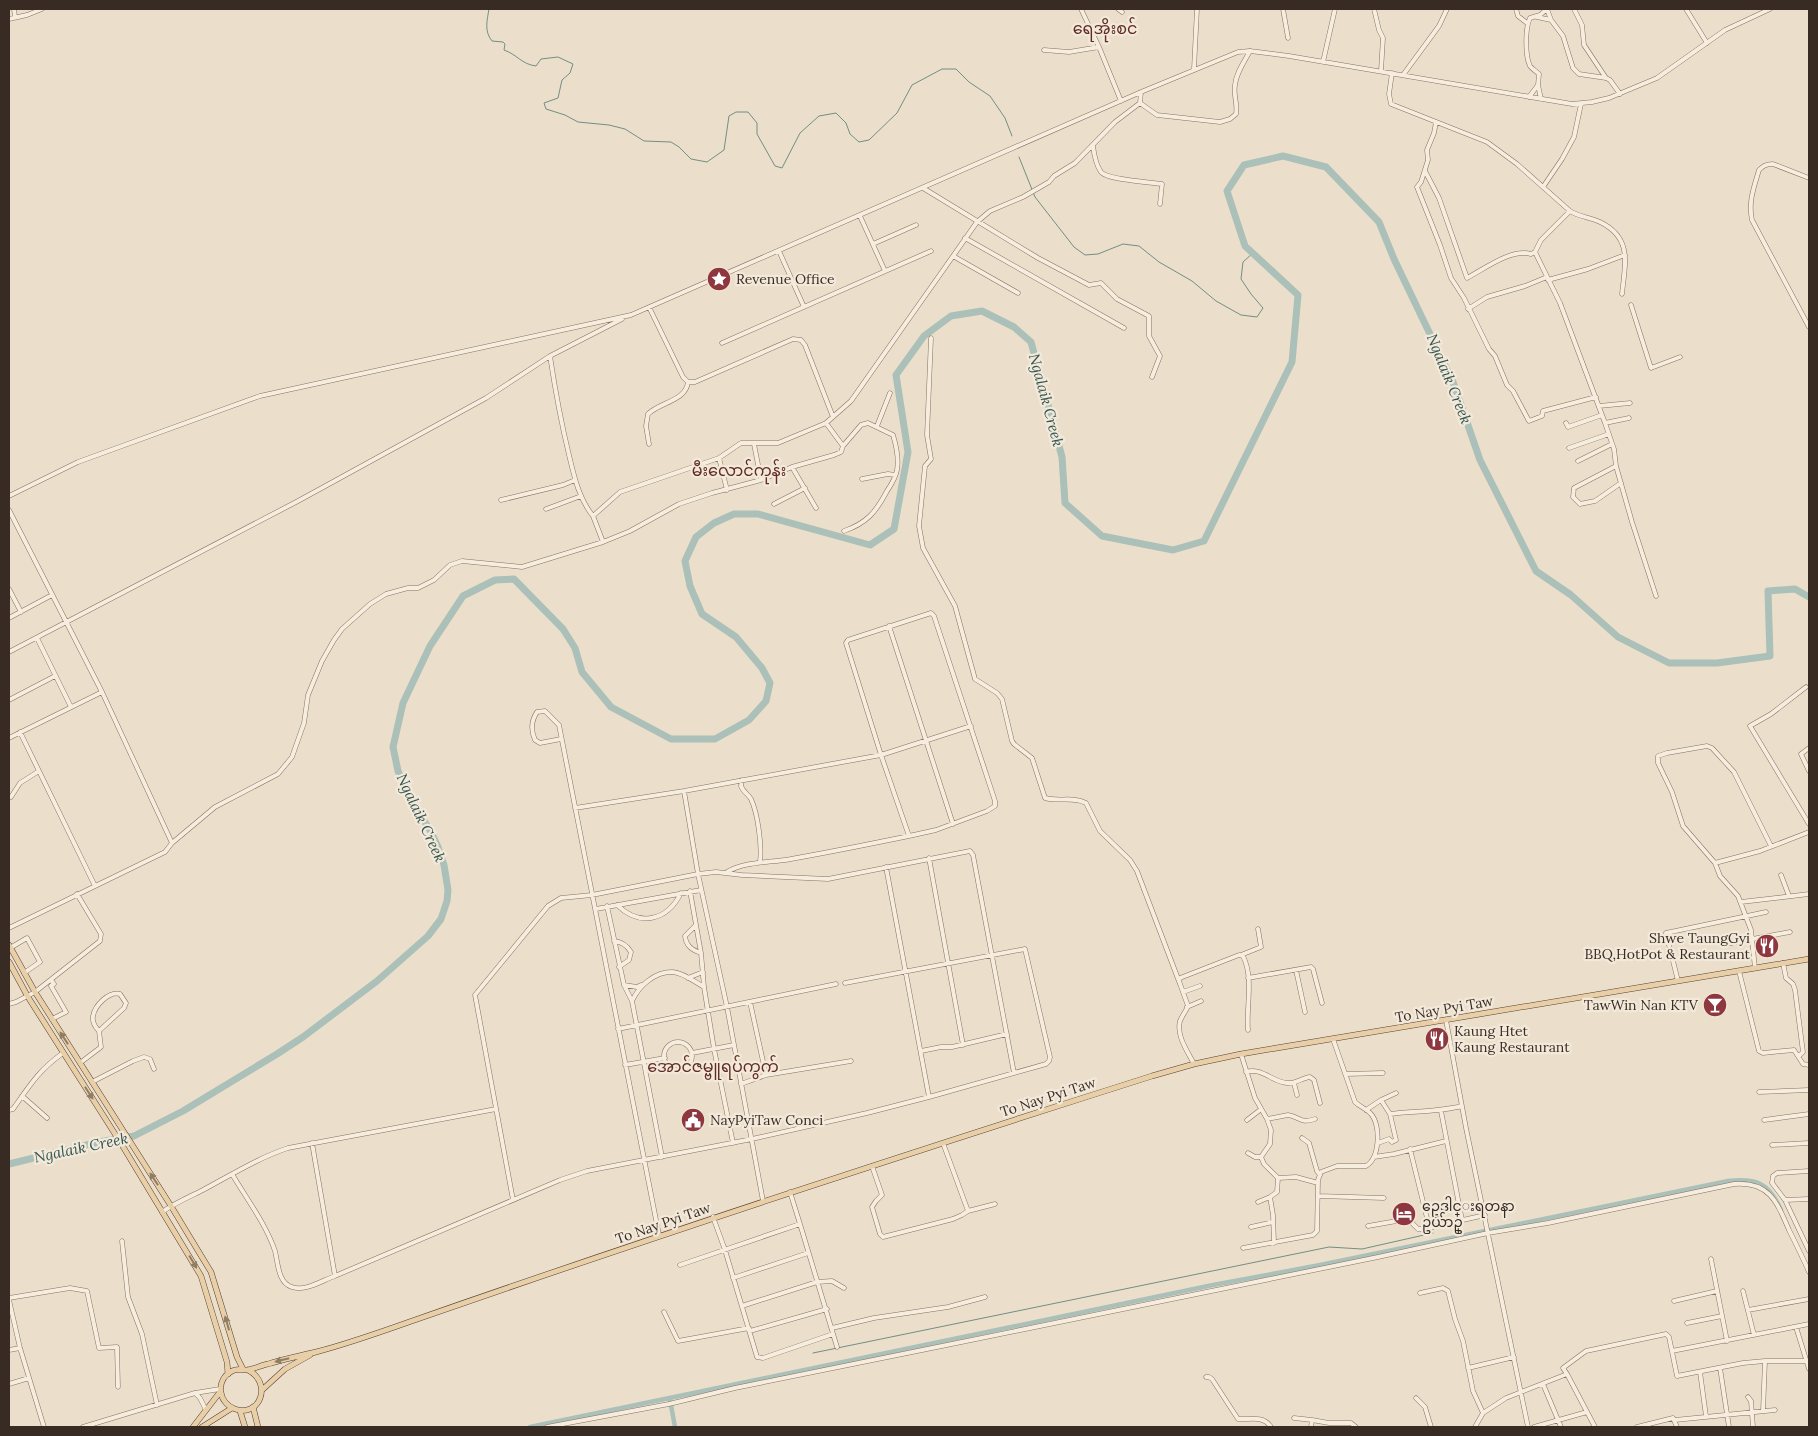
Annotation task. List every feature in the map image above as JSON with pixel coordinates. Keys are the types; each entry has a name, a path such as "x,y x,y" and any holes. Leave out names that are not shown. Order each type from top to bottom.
{"main road":[{"path":"9,946 35,992 172,1206 211,1272 237,1357 245,1370 258,1378 262,1390 260,1399 253,1406 240,1410 232,1408 222,1399 220,1390"},
{"name":"To Nay Pyi Taw","path":"317,1352 790,1192 1194,1064 1241,1054 1809,958"},
{"path":"9,962 28,997 111,1128 201,1276 227,1362 228,1374"},
{"path":"193,1427 220,1390 222,1381 232,1371 245,1370 317,1352"},
{"path":"262,1390 285,1369 317,1352"},
{"path":"253,1406 258,1427"},
{"path":"202,1427 232,1408"},
{"path":"240,1410 245,1427"}],"street":[{"path":"14,9 15,17"},
{"path":"9,19 42,9"},
{"path":"1081,9 1099,47 1120,101"},
{"path":"1194,69 1197,9"},
{"path":"1283,9 1288,38"},
{"path":"1323,62 1335,9"},
{"path":"1374,9 1383,38 1380,72"},
{"path":"1403,75 1439,26 1447,9"},
{"path":"1516,9 1518,16 1527,23"},
{"path":"1541,99 1538,85 1539,74 1532,67 1528,58 1526,31 1530,18 1545,12 1547,9 1563,36 1573,68 1579,74 1606,78"},
{"path":"1574,9 1582,25 1584,45 1606,78 1610,80 1620,94"},
{"path":"1686,9 1706,43"},
{"path":"9,652 298,501 478,403 550,356 631,314 1225,56 1250,51 1581,104 1620,94 1657,78 1731,27 1770,9"},
{"path":"1535,16 1552,20"},
{"path":"1044,50 1070,52 1099,47"},
{"path":"1140,103 1157,115 1220,122 1230,119 1236,114 1237,108 1234,85 1250,51"},
{"path":"1392,73 1389,94 1391,104 1487,142 1570,211 1600,222 1616,234 1623,243 1625,255 1622,294"},
{"path":"1530,97 1538,85"},
{"path":"593,516 620,492 718,458 741,443 778,443 826,423 851,401 977,222 990,211 1023,197 1049,182 1054,176 1075,163 1115,122 1140,103 1141,92"},
{"path":"1543,187 1574,137 1581,104"},
{"path":"1436,122 1427,150 1429,156 1421,182 1417,187 1451,278 1464,298 1489,349 1495,356 1507,385 1513,391 1528,421 1542,416 1543,412 1596,397"},
{"path":"1092,146 1100,169 1105,175 1123,180 1162,184 1160,204"},
{"path":"1809,178 1772,164 1762,167 1756,178 1750,201 1750,210 1752,220 1809,327"},
{"path":"1424,170 1440,198 1467,278 1515,253 1524,252 1531,254 1536,252"},
{"path":"923,188 977,222 1089,285 1101,283 1117,299 1149,316 1149,336 1160,356 1152,377"},
{"path":"1570,211 1541,240 1536,252 1570,327 1605,422 1632,522 1656,596"},
{"path":"860,216 885,271"},
{"path":"873,244 916,224"},
{"path":"965,238 1124,328"},
{"path":"779,251 804,307"},
{"path":"722,343 931,251"},
{"path":"1468,309 1487,296 1588,269 1625,255"},
{"path":"953,256 1018,293"},
{"path":"1631,305 1651,368 1680,357"},
{"path":"650,307 683,377 688,382 695,382 793,339 801,340 805,345 833,417"},
{"path":"9,496 78,462 260,396 631,314"},
{"path":"931,338 927,434 931,459 925,466 919,526 923,548 955,606 975,679 1002,699 1012,741 1032,758 1045,798 1052,800 1072,799 1086,803 1100,832 1130,860 1137,871 1188,1004 1180,1021 1179,1029 1183,1043 1194,1064"},
{"path":"550,356 561,422 575,480 585,506 593,516 603,542"},
{"path":"649,444 646,426 648,414 657,406 683,395 688,387 688,382"},
{"path":"876,426 890,393"},
{"path":"1599,406 1630,403"},
{"path":"1566,423 1568,427 1602,415"},
{"path":"1605,422 1630,418"},
{"path":"826,423 843,446"},
{"path":"9,928 165,852 172,843 215,807 278,774 292,756 304,723 308,694 322,661 342,629 370,604 386,594 408,588 418,588 434,580 450,565 462,561 522,568 603,542 630,531 679,504 761,480 792,467 841,452 843,446 862,425 868,423 893,435 897,456 897,471 877,510 853,528 844,531"},
{"path":"1569,448 1609,434"},
{"path":"754,444 761,480"},
{"path":"1578,461 1612,444"},
{"path":"718,458 728,490"},
{"path":"1616,466 1574,488 1573,497 1580,504 1595,500 1622,483"},
{"path":"792,467 816,508"},
{"path":"862,478 888,474 895,475"},
{"path":"502,500 563,485 575,480"},
{"path":"774,504 804,488"},
{"path":"546,508 581,496"},
{"path":"9,510 102,692 172,843"},
{"path":"9,589 20,612"},
{"path":"9,618 52,595"},
{"path":"726,873 760,862 788,859 909,836 953,824 995,806 971,726 933,614 889,626 846,642 881,755 909,836"},
{"path":"889,626 953,824"},
{"path":"37,638 71,708"},
{"path":"9,700 55,676"},
{"path":"1806,687 1770,714 1750,726 1809,824"},
{"path":"9,738 102,692"},
{"path":"561,739 540,743 535,740 532,729 537,712 545,711 558,722 659,1236"},
{"path":"575,808 881,755 971,726"},
{"path":"20,732 95,886"},
{"path":"1755,968 1753,939 1741,902 1732,887 1720,876 1715,863 1684,826 1672,792 1658,763 1658,756 1667,752 1708,746 1712,748 1734,772 1771,846"},
{"path":"1809,748 1801,754 1809,771"},
{"path":"11,797 20,783 39,772"},
{"path":"26,780 28,786"},
{"path":"742,780 741,786 751,799 762,847 760,862"},
{"path":"684,790 701,890 727,1007 763,1201"},
{"path":"1715,863 1809,832"},
{"path":"514,1200 475,994 548,906 561,898 592,895 698,874 726,873 828,879 968,851 972,853 1014,1073"},
{"path":"929,858 963,1045"},
{"path":"886,867 929,1098"},
{"path":"1781,875 1789,896"},
{"path":"596,909 701,890"},
{"path":"690,891 701,953 707,1012 732,1143"},
{"path":"617,905 623,911 637,918 661,915 676,904 681,893"},
{"path":"9,1004 28,997 95,946 102,938 77,894"},
{"path":"1741,902 1809,894"},
{"path":"607,906 619,967 624,985 632,1002 662,1158"},
{"path":"1678,981 1666,933 1766,912"},
{"path":"696,925 685,936 686,942 689,947 701,953"},
{"path":"1180,984 1180,978 1261,947 1258,929"},
{"path":"1726,944 1790,932"},
{"path":"9,946 27,938 40,962 24,974"},
{"path":"614,941 626,945 631,952 629,960 619,967"},
{"path":"232,1174 269,1237 281,1277 291,1287 305,1288 560,1180 587,1171 662,1158 752,1139 929,1098 1049,1062 1050,1057 1026,950 1023,949 845,983"},
{"path":"1241,955 1244,959 1248,978 1246,1014 1248,1030"},
{"path":"1784,963 1786,978 1793,984 1795,990 1804,1052 1799,1056"},
{"path":"1248,978 1313,968 1322,1004"},
{"path":"1296,970 1306,1012"},
{"path":"1739,971 1759,1051 1763,1053 1794,1050 1802,1064 1809,1065"},
{"path":"624,985 637,987 657,975 673,972 704,987"},
{"path":"688,978 703,972"},
{"path":"51,980 54,984 51,986 66,1012 52,1019"},
{"path":"618,1029 836,984"},
{"path":"632,1002 642,985"},
{"path":"1183,992 1200,986"},
{"path":"80,1063 101,1046 99,1031 92,1018 94,1013 108,996 115,993 120,994 126,1003 124,1008 99,1031"},
{"path":"1187,1007 1201,1001"},
{"path":"750,1002 766,1075"},
{"path":"1446,1020 1528,1427"},
{"path":"921,1051 963,1045 1007,1034"},
{"path":"1244,1248 1315,1234 1317,1231 1318,1183 1320,1174 1324,1170 1337,1166 1366,1166 1372,1162 1378,1143 1374,1118 1371,1113 1355,1102 1333,1039"},
{"path":"678,1042 687,1045 692,1053 690,1063 682,1069 674,1069 670,1066 664,1054 669,1045 678,1042"},
{"path":"692,1053 734,1045"},
{"path":"9,1110 11,1111 45,1066 63,1053"},
{"path":"1241,1054 1260,1110 1267,1119 1272,1138 1267,1150 1261,1157 1255,1157 1248,1153"},
{"path":"92,1082 144,1057 150,1060 154,1069"},
{"path":"626,1065 665,1058"},
{"path":"741,1084 766,1075 852,1061"},
{"path":"1246,1072 1256,1070 1283,1082 1313,1078 1320,1102"},
{"path":"1346,1074 1383,1072"},
{"path":"1294,1082 1297,1095"},
{"path":"1758,1092 1809,1090"},
{"path":"1366,1110 1396,1093"},
{"path":"22,1096 46,1118"},
{"path":"1378,1143 1389,1140 1392,1142 1396,1141 1390,1114 1381,1100"},
{"path":"1390,1114 1441,1111 1462,1106"},
{"path":"162,1212 276,1152 312,1143 496,1109"},
{"path":"1247,1120 1260,1110"},
{"path":"1441,1111 1462,1220"},
{"path":"1764,1120 1809,1114"},
{"path":"1267,1119 1291,1115 1300,1121 1315,1120"},
{"path":"1302,1138 1309,1143 1317,1171 1320,1174"},
{"path":"1374,1157 1446,1141"},
{"path":"312,1143 335,1276"},
{"path":"943,1143 968,1211"},
{"path":"1772,1145 1809,1143"},
{"path":"1410,1149 1428,1222 1431,1222 1433,1227"},
{"path":"1261,1157 1264,1164 1278,1178 1296,1177 1318,1183"},
{"path":"872,1166 882,1196 872,1207 883,1237 953,1219 968,1211 994,1204"},
{"path":"1809,1171 1775,1174 1772,1183 1785,1200 1809,1252"},
{"path":"1258,1202 1276,1192 1278,1178"},
{"path":"547,1427 1378,1257 1488,1231 1548,1223 1734,1184 1749,1184 1762,1188 1774,1198 1809,1272"},
{"path":"790,1192 837,1347"},
{"path":"1318,1196 1384,1198"},
{"path":"1270,1197 1274,1222 1274,1243"},
{"path":"1785,1200 1809,1198"},
{"path":"1368,1226 1408,1219 1418,1229 1485,1215"},
{"path":"713,1218 725,1250 756,1355 760,1358 833,1334"},
{"path":"1251,1227 1274,1222"},
{"path":"680,1266 800,1224"},
{"path":"178,1239 188,1233"},
{"path":"1803,1239 1809,1236"},
{"path":"122,1241 128,1297 142,1334 157,1406"},
{"path":"733,1278 808,1253"},
{"path":"1711,1259 1727,1341"},
{"path":"742,1306 817,1282 832,1281 844,1288"},
{"path":"44,1427 20,1348 9,1299 70,1288 87,1291 99,1348 117,1346 118,1387"},
{"path":"1420,1293 1443,1288 1448,1291 1463,1341 1474,1396 1483,1413"},
{"path":"1674,1301 1717,1291"},
{"path":"1743,1291 1754,1336"},
{"path":"832,1328 874,1318 948,1307 985,1297"},
{"path":"1748,1310 1809,1299"},
{"path":"664,1312 678,1341 749,1329 827,1309"},
{"path":"1686,1323 1722,1316"},
{"path":"1672,1352 1809,1324"},
{"path":"1796,1327 1809,1369"},
{"path":"1595,1427 1563,1368 1583,1352 1667,1334 1676,1375 1765,1361 1806,1361"},
{"path":"9,1350 20,1348"},
{"path":"1468,1368 1514,1357"},
{"path":"1763,1411 1765,1361"},
{"path":"1720,1368 1729,1427"},
{"path":"1700,1372 1706,1416"},
{"path":"1475,1427 1483,1413 1506,1398 1567,1374"},
{"path":"1206,1377 1212,1379 1238,1419 1265,1420 1271,1427"},
{"path":"9,1384 29,1378"},
{"path":"1543,1384 1561,1427"},
{"path":"83,1427 195,1394 220,1390"},
{"path":"195,1394 200,1398 206,1410"},
{"path":"1748,1397 1751,1401 1753,1427"},
{"path":"1416,1398 1425,1407 1431,1427"},
{"path":"1637,1427 1668,1418 1675,1420 1775,1410"},
{"path":"1534,1427 1586,1412"},
{"path":"1294,1418 1329,1423 1351,1423 1356,1427"},
{"path":"1311,1427 1312,1420"},
{"path":"1675,1420 1677,1427"}],"waterway":[{"path":"489,9 487,26 489,37 492,41 503,42 505,44 504,50 536,66 541,59 558,57 573,64 570,73 562,80 558,98 544,103 546,109 565,115 578,122 609,125 625,129 644,141 671,142 691,159 707,162 724,150 729,116 736,112 748,112 757,123 757,134 775,166 782,168 800,133 819,116 836,113 846,123 850,134 859,142 869,140 897,113 912,85 942,69 956,69 969,82 990,96 1005,118 1012,136"},
{"name":"Ngalaik Creek","path":"9,1164 99,1142 134,1136 183,1111 303,1037 377,981 428,936 441,919 447,901 448,890 444,865 429,828 414,807 398,771 393,747 403,703 430,646 463,596 495,580 514,579 563,629 575,648 582,672 611,707 671,739 715,739 749,720 766,701 770,683 762,668 736,637 702,614 690,586 685,561 696,537 714,523 734,514 758,514 870,545 894,529 908,452 896,375 924,336 951,316 982,311 1014,327 1031,342 1062,457 1065,503 1102,536 1173,550 1204,541 1292,362 1298,295 1245,246 1227,191 1244,165 1283,156 1326,167 1379,222 1394,259 1453,382 1480,460 1536,571 1571,595 1618,637 1669,663 1717,663 1770,656 1768,591 1795,589 1809,597"},
{"path":"1019,157 1035,197 1074,247 1085,255 1098,254 1123,244 1139,246 1159,262 1192,281 1216,301 1241,315 1257,317 1263,308 1241,279 1243,262 1253,253"},
{"path":"530,1427 1213,1285 1320,1265 1728,1181 1747,1180 1761,1184 1772,1194 1781,1210"},
{"path":"813,1353 1329,1247 1362,1249 1433,1233"},
{"path":"670,1400 675,1427"}],"place":[{"name":"Revenue Office","path":"719,279"},
{"name":"Shwe TaungGyi BBQ,HotPot & Restaurant","path":"1767,946"},
{"name":"TawWin Nan KTV","path":"1715,1005"},
{"name":"Kaung Htet Kaung Restaurant","path":"1437,1039"},
{"name":"NayPyiTaw Conci","path":"693,1120"},
{"name":"ဥေဒါင္းရတနာ ဥယ်ာဥ္","path":"1404,1214"}],"district":[{"name":"ရေအိုးစင်","path":"1105,28"},
{"name":"မီးလောင်ကုန်း","path":"739,470"},
{"name":"အောင်ဇမ္ဗူရပ်ကွက်","path":"713,1066"}]}
